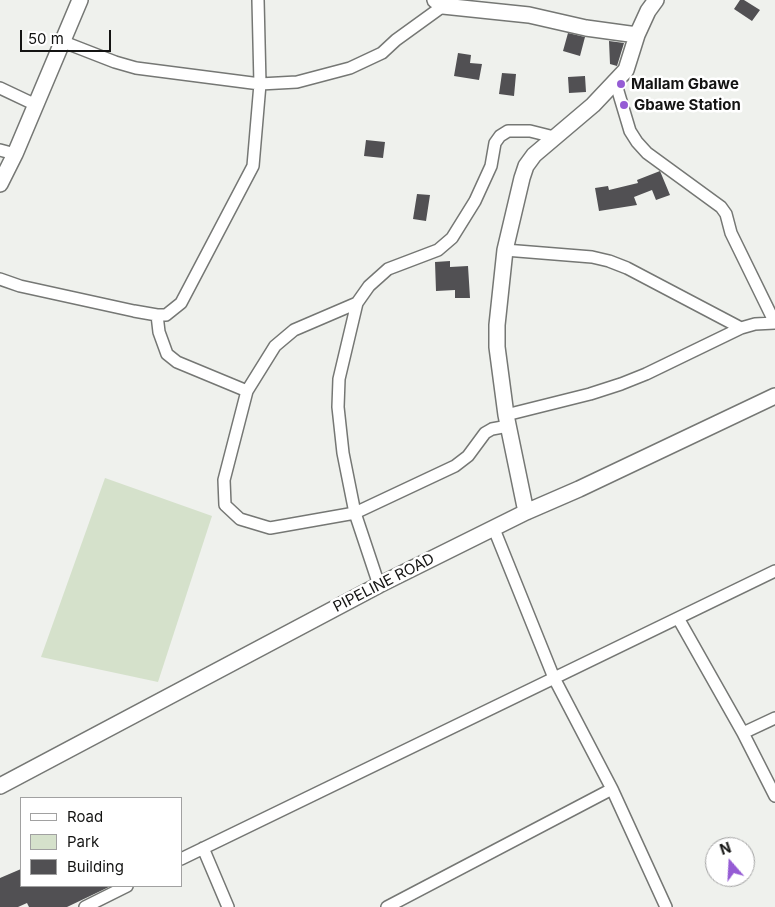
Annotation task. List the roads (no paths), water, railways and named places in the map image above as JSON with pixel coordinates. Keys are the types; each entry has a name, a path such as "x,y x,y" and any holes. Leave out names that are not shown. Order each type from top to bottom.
{"street":[{"path":"0,184 15,154 61,40 80,0"},
{"path":"0,279 20,286 157,315 166,315 181,303 253,166 260,84 258,0"},
{"path":"526,512 507,420 497,325 505,250 522,178 526,166 534,155 593,105 629,66 637,35 648,11 656,0"},
{"path":"61,40 115,62 136,68 260,84 297,82 350,68 382,53 439,3 529,15 586,28 637,35"},
{"path":"357,304 294,330 275,346 247,391 224,480 225,505 240,519 270,528 355,513 455,466 468,456 485,433 507,420 621,384 646,374 741,328 755,324 775,323 731,232 726,214 721,207 647,153 636,142 630,131 615,81"},
{"path":"0,88 36,104"},
{"path":"379,585 355,513 343,453 338,407 339,379 357,304 369,286 388,269 438,250 452,238 475,201 491,166 495,143 500,136 508,131 530,131 554,137"},
{"path":"0,150 15,154"},
{"path":"505,250 568,254 610,261 741,328"},
{"path":"157,315 159,332 167,354 177,362 247,391"},
{"name":"PIPELINE ROAD","path":"0,786 379,585 526,512 579,489 775,396"},
{"path":"494,529 554,678 612,789 666,907"},
{"path":"182,858 775,571"},
{"path":"678,618 743,733 775,796"},
{"path":"743,733 775,718"},
{"path":"387,907 612,789"},
{"path":"203,848 228,907"},
{"path":"85,907 125,887"}],"place":[{"name":"Mallam Gbawe","path":"621,84"},
{"name":"Gbawe Station","path":"624,105"}]}
